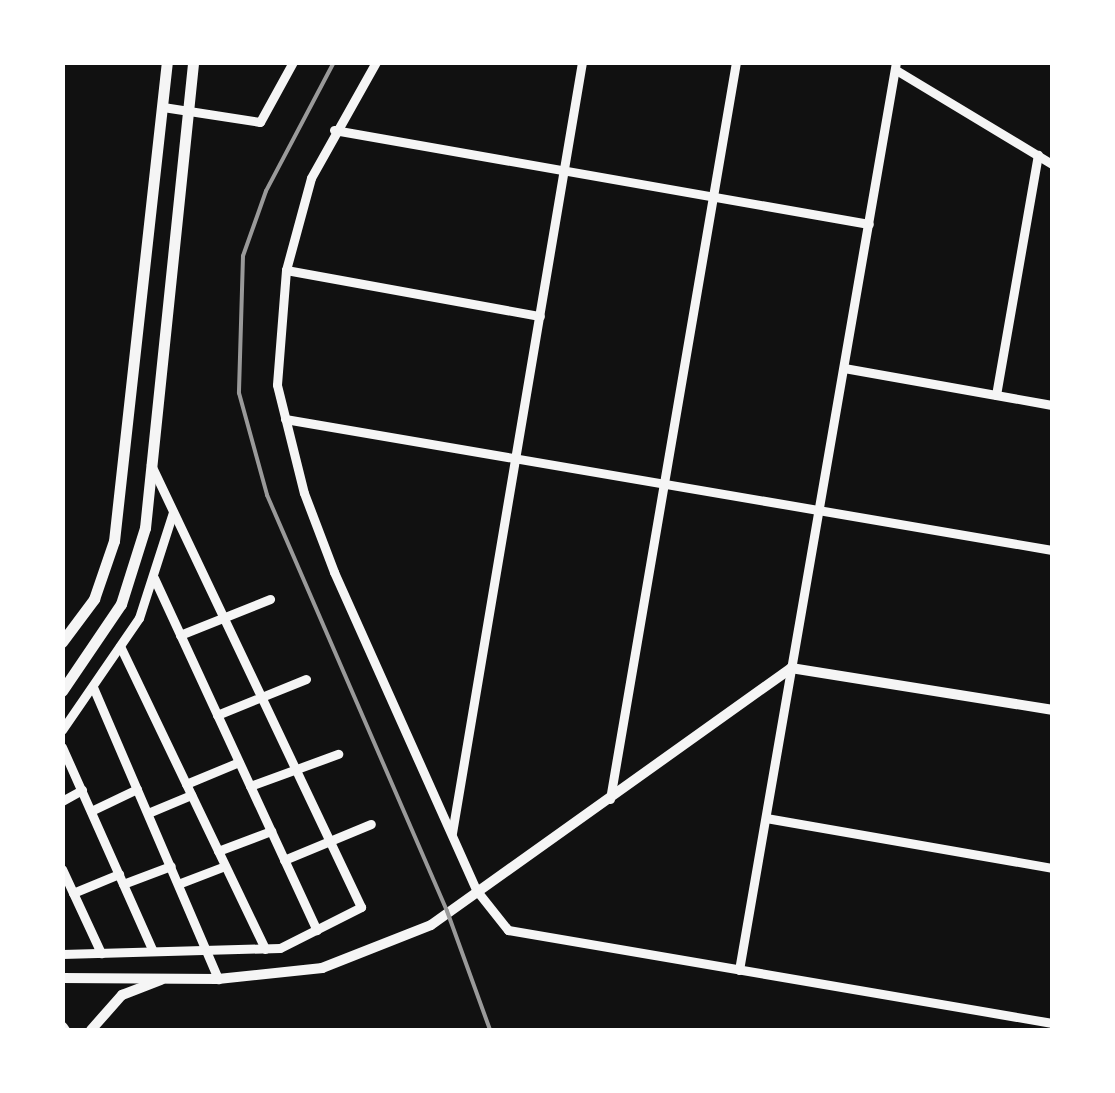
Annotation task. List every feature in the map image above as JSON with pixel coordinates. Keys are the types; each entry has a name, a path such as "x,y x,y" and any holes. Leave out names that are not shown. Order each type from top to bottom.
{"main road":[{"path":"62,642 94,599 114,541 167,62"},
{"path":"62,691 120,604 144,528 193,62"}],"street":[{"path":"163,108 260,122 293,62"},
{"path":"376,62 334,130 311,178 286,270 276,326 276,384 334,572 477,891 508,930 1052,1023"},
{"path":"452,833 582,62"},
{"path":"610,800 736,62"},
{"path":"739,970 896,66 1052,164"},
{"path":"334,130 869,224"},
{"path":"996,395 1038,155"},
{"path":"286,270 540,316"},
{"path":"844,368 1052,405"},
{"path":"285,419 1052,550"},
{"path":"62,954 265,948 317,930 361,907 150,462"},
{"path":"62,730 120,646 154,578 173,510"},
{"path":"154,578 317,930"},
{"path":"180,635 270,600"},
{"path":"120,646 265,948"},
{"path":"62,978 218,979 322,968 431,925 610,800 761,684 791,668 1052,710"},
{"path":"217,715 306,678"},
{"path":"93,687 209,950 218,979"},
{"path":"62,747 153,952"},
{"path":"250,786 338,754"},
{"path":"186,784 239,762"},
{"path":"91,811 137,788"},
{"path":"62,801 82,790"},
{"path":"148,813 192,795"},
{"path":"766,818 1052,868"},
{"path":"284,860 371,824"},
{"path":"218,851 271,831"},
{"path":"73,893 170,866"},
{"path":"178,884 225,866"},
{"path":"62,870 101,953"},
{"path":"91,1030 122,995 166,978"}],"railway":[{"path":"334,62 266,191 243,256 239,393 267,495 447,911 490,1030"}]}
